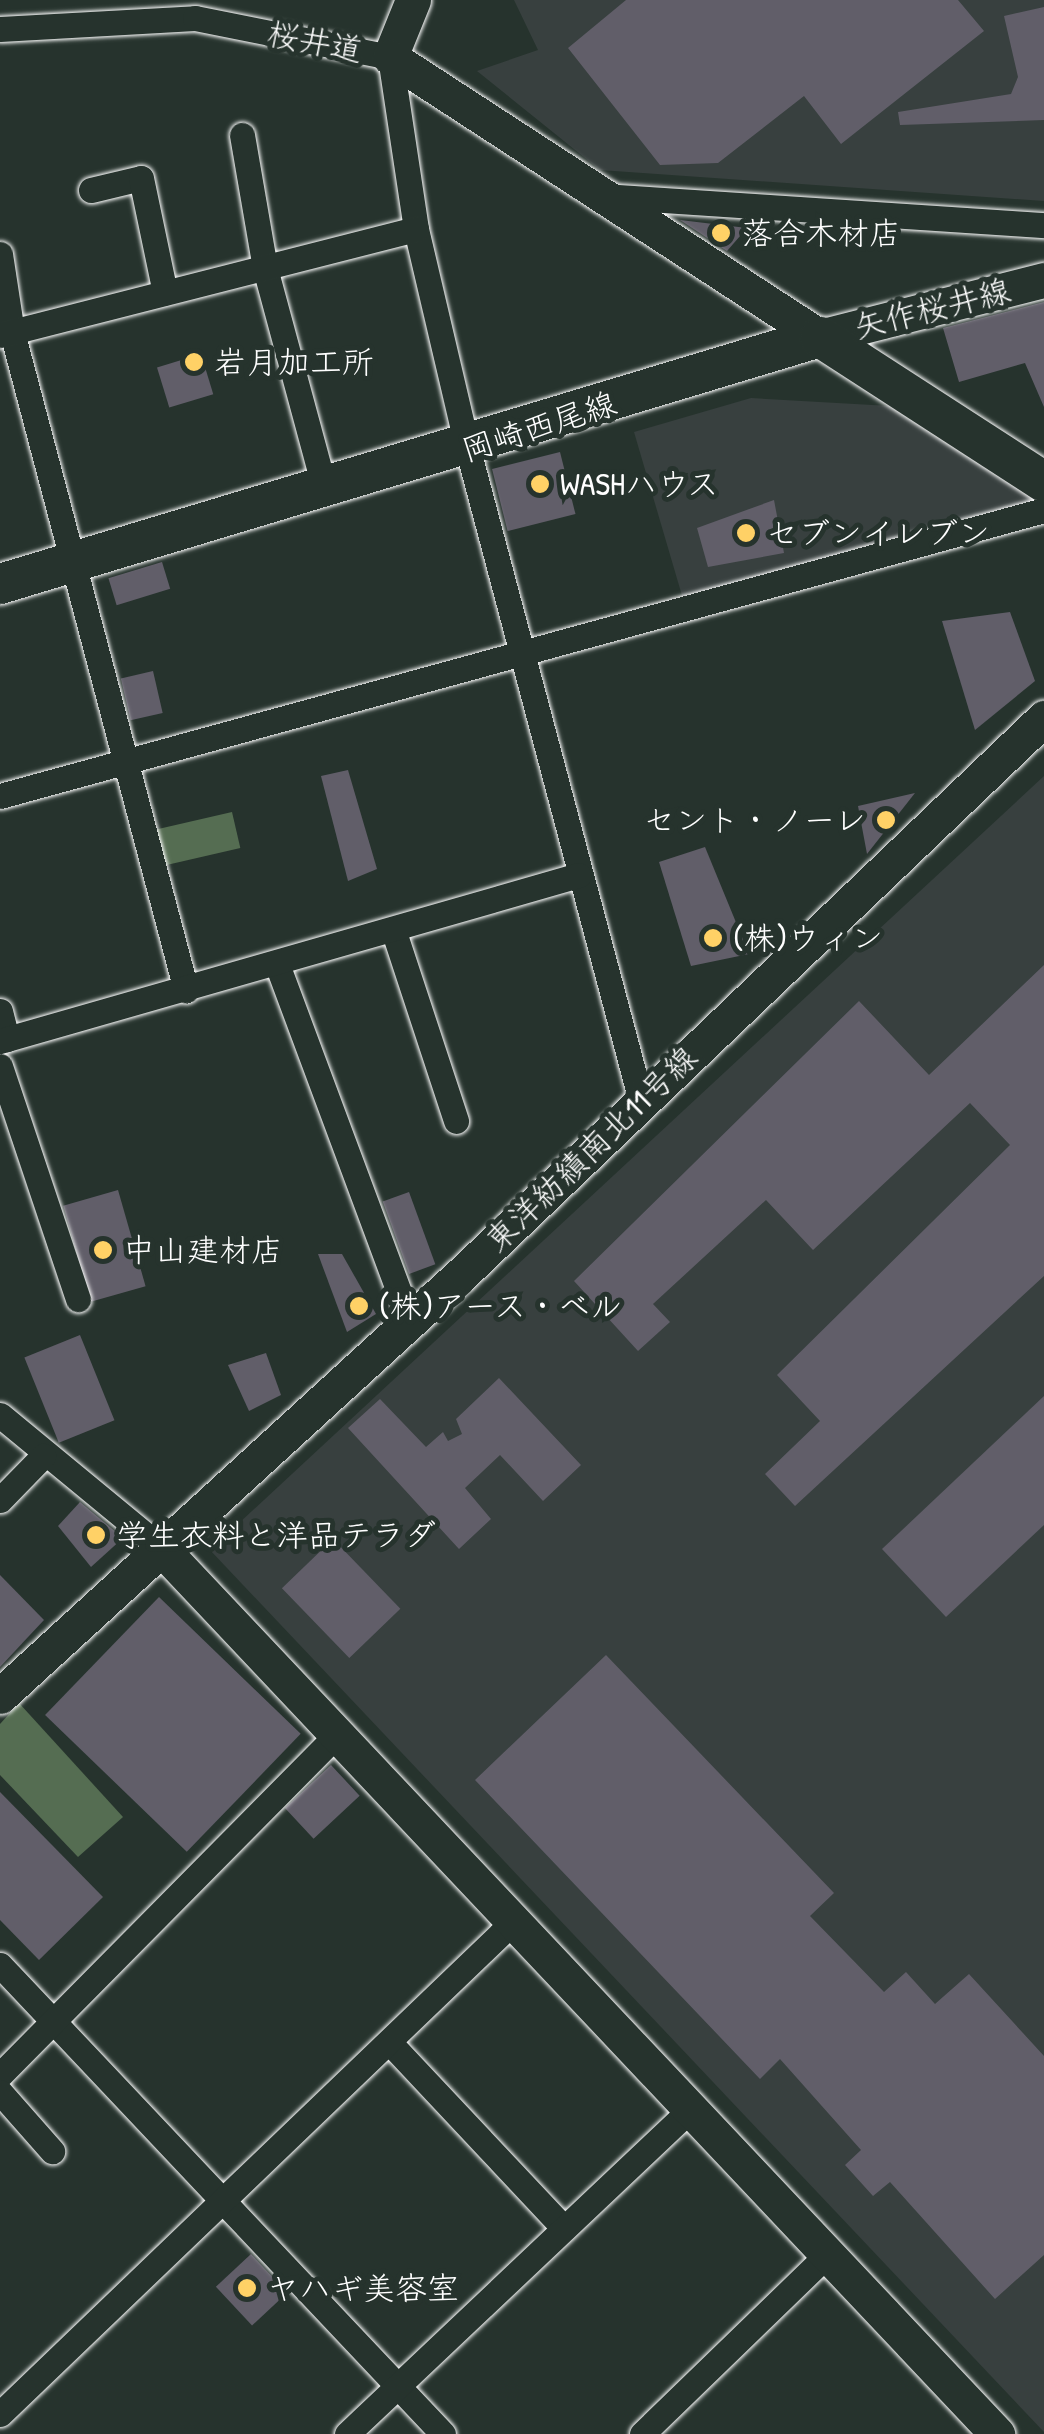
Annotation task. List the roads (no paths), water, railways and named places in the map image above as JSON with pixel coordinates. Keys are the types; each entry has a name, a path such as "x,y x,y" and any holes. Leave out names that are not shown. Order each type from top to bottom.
{"main road":[{"name":"岡崎西尾線","path":"0,584 468,450 820,337"},
{"path":"820,337 1044,482"}],"street":[{"path":"413,0 390,57 416,229 468,450 641,1101"},
{"name":"桜井道","path":"0,29 194,18 390,57 589,194 820,337"},
{"path":"242,135 265,268 325,491"},
{"path":"91,190 141,178 164,293"},
{"path":"589,194 1044,225"},
{"path":"6,334 416,229"},
{"path":"0,254 6,334 186,990"},
{"name":"矢作桜井線","path":"820,337 1044,280"},
{"path":"0,796 125,764 523,649 1044,510"},
{"name":"東洋紡績南北11号線","path":"0,1696 410,1320 1044,718"},
{"path":"0,1011 4,1040 580,875"},
{"path":"394,929 456,1121"},
{"path":"277,964 410,1320"},
{"path":"0,1066 78,1299"},
{"path":"0,1415 43,1456 160,1546 994,2433"},
{"path":"0,1500 43,1456"},
{"path":"0,2075 338,1734"},
{"path":"0,2414 514,1921"},
{"path":"0,1965 443,2434"},
{"path":"390,2043 564,2228"},
{"path":"0,2092 52,2151"},
{"path":"347,2434 691,2109"},
{"path":"642,2434 828,2254"}],"place":[{"name":"落合木材店","path":"721,233"},
{"name":"岩月加工所","path":"194,362"},
{"name":"WASHハウス","path":"540,484"},
{"name":"セブンイレブン","path":"746,533"},
{"name":"セント・ノーレ","path":"886,820"},
{"name":"(株)ウィン","path":"713,938"},
{"name":"中山建材店","path":"103,1250"},
{"name":"(株)アース・ベル","path":"359,1306"},
{"name":"学生衣料と洋品テラダ","path":"96,1535"},
{"name":"ヤハギ美容室","path":"247,2288"}]}
